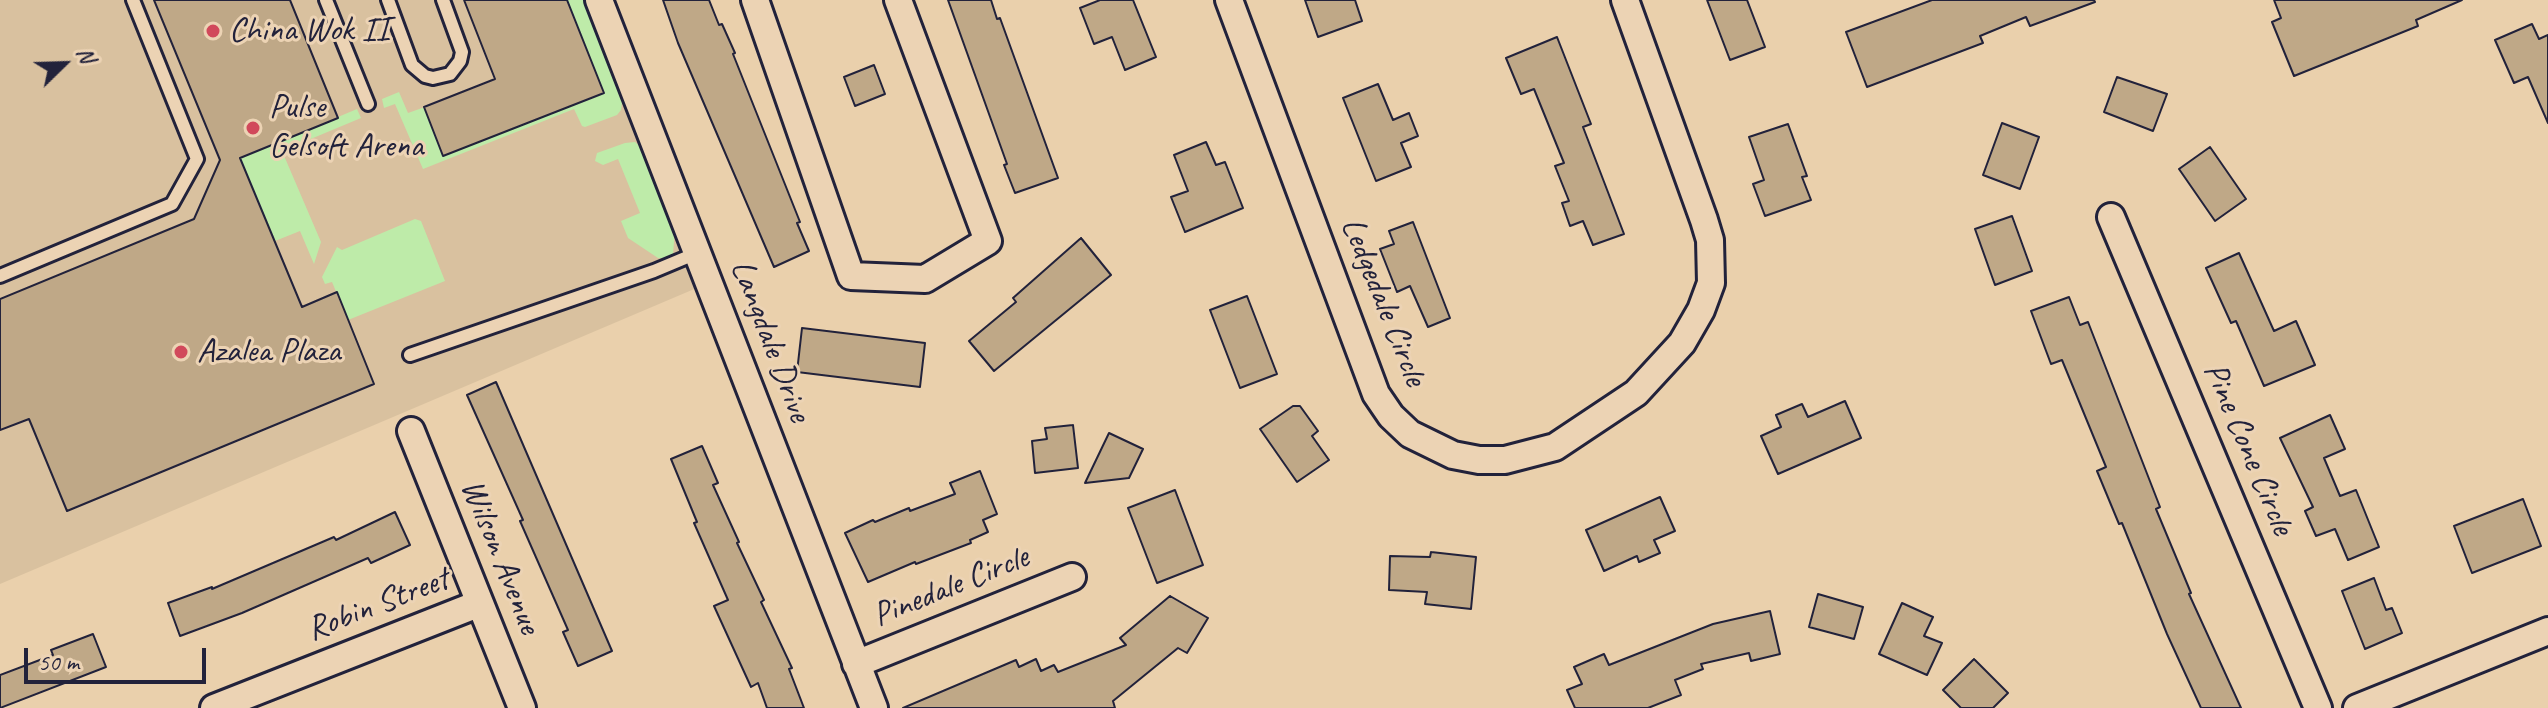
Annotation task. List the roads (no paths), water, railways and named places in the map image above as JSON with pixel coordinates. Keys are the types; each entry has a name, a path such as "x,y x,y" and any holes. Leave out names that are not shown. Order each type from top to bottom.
{"street":[{"name":"Langdale Drive","path":"599,0 874,708"},
{"path":"755,0 851,276 925,279 988,241 898,0"},
{"name":"Ledgedale Circle","path":"1229,0 1376,394 1391,416 1410,434 1443,451 1479,460 1505,460 1555,447 1636,393 1682,343 1701,310 1711,283 1710,240 1704,220 1625,0"},
{"name":"Pine Cone Circle","path":"2111,217 2318,708"},
{"name":"Wilson Avenue","path":"411,431 522,708"},
{"name":"Pinedale Circle","path":"856,664 1072,577"},
{"name":"Robin Street","path":"214,708 478,604"},
{"path":"2357,708 2548,631"}],"lane":[{"path":"0,276 172,204 197,159 133,0"},
{"path":"326,0 368,104"},
{"path":"388,0 412,65 425,76 433,78 450,74 460,61 462,52 443,0"},
{"path":"410,355 654,271 697,253"}],"place":[{"name":"China Wok II","path":"213,31"},
{"name":"Pulse Gelsoft Arena","path":"253,128"},
{"name":"Azalea Plaza","path":"181,352"}]}
